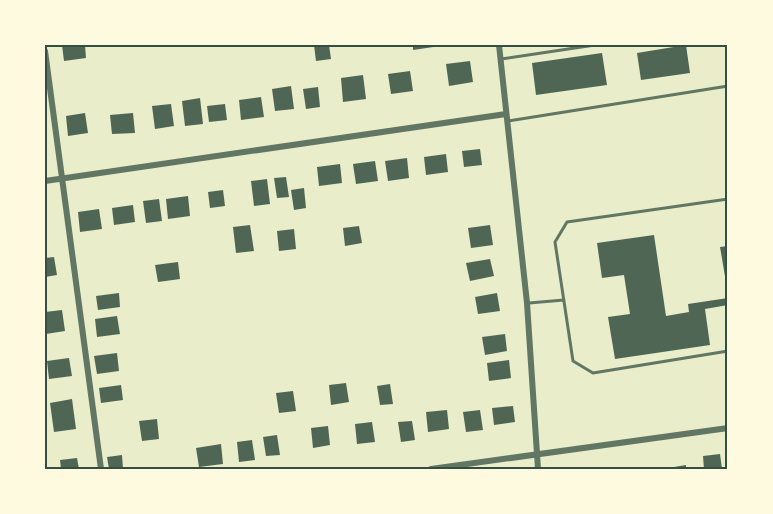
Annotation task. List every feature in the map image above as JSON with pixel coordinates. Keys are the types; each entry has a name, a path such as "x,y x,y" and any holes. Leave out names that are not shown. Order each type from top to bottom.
{"street":[{"path":"499,45 527,303 538,469"},
{"path":"45,51 101,469"},
{"path":"45,181 506,118"},
{"path":"431,469 728,428"}],"lane":[{"path":"501,59 595,45"},
{"path":"506,118 728,86"},
{"path":"728,199 567,222 555,242 573,361 593,373 728,351"},
{"path":"527,303 564,300"}],"building":[{"path":"62,45 85,45 86,58 64,61"},
{"path":"314,45 329,45 331,59 316,61"},
{"path":"413,45 440,45 440,46 413,50"},
{"path":"686,45 690,73 641,80 637,53"},
{"path":"602,53 607,85 536,95 532,63"},
{"path":"470,61 473,82 449,86 446,64"},
{"path":"410,71 413,91 391,94 388,74"},
{"path":"363,75 366,99 343,102 341,78"},
{"path":"291,86 294,109 275,111 272,89"},
{"path":"318,87 320,107 306,109 303,89"},
{"path":"261,97 264,117 241,120 239,100"},
{"path":"200,98 203,124 185,126 182,101"},
{"path":"171,104 174,126 155,129 152,106"},
{"path":"225,104 227,120 209,122 207,106"},
{"path":"85,113 88,133 68,136 66,116"},
{"path":"133,113 135,133 112,134 110,115"},
{"path":"480,149 482,165 464,167 462,151"},
{"path":"446,154 448,172 426,175 424,157"},
{"path":"407,158 409,178 388,181 385,161"},
{"path":"375,161 378,181 356,184 353,164"},
{"path":"340,164 342,183 319,186 317,167"},
{"path":"286,177 289,197 277,198 274,178"},
{"path":"267,179 270,204 254,206 251,181"},
{"path":"304,188 306,208 294,210 291,190"},
{"path":"223,190 225,206 210,208 208,192"},
{"path":"188,196 190,216 168,219 166,199"},
{"path":"159,199 162,221 146,223 143,201"},
{"path":"133,205 135,222 114,225 112,208"},
{"path":"99,209 102,229 80,232 78,212"},
{"path":"250,225 254,251 236,253 233,227"},
{"path":"490,225 493,245 471,248 468,228"},
{"path":"359,226 362,243 345,246 343,228"},
{"path":"294,229 296,249 279,251 277,231"},
{"path":"654,235 666,316 689,312 688,304 728,298 728,305 705,309 710,345 615,359 608,317 630,314 624,275 602,278 597,243"},
{"path":"728,246 728,288 727,288 720,247"},
{"path":"54,257 57,275 45,277 45,258"},
{"path":"490,259 494,276 470,281 466,263"},
{"path":"178,262 180,279 158,282 155,265"},
{"path":"119,293 120,307 98,310 96,296"},
{"path":"497,293 500,311 478,314 475,297"},
{"path":"62,310 65,331 46,334 45,312"},
{"path":"117,316 120,334 97,337 95,319"},
{"path":"505,334 507,351 485,355 482,337"},
{"path":"117,353 119,371 97,374 94,356"},
{"path":"69,358 72,376 49,379 47,361"},
{"path":"509,360 511,378 489,381 487,363"},
{"path":"346,383 349,402 331,405 329,385"},
{"path":"390,384 393,404 380,405 377,386"},
{"path":"121,385 123,400 101,403 99,388"},
{"path":"293,391 296,411 279,413 276,393"},
{"path":"72,399 76,429 54,432 50,403"},
{"path":"513,406 515,422 494,425 492,408"},
{"path":"447,410 449,429 428,432 426,412"},
{"path":"480,410 483,430 466,432 463,412"},
{"path":"157,419 159,439 142,441 139,421"},
{"path":"412,421 415,440 401,442 398,422"},
{"path":"372,422 375,442 357,444 355,424"},
{"path":"328,426 330,445 313,448 311,428"},
{"path":"277,435 280,455 266,456 263,437"},
{"path":"252,440 255,460 239,462 237,442"},
{"path":"221,444 223,464 199,467 196,448"},
{"path":"720,454 722,469 704,469 703,456"},
{"path":"122,455 123,469 109,469 107,457"},
{"path":"77,458 79,469 61,469 60,460"},
{"path":"686,465 686,469 668,469 668,468"}]}
